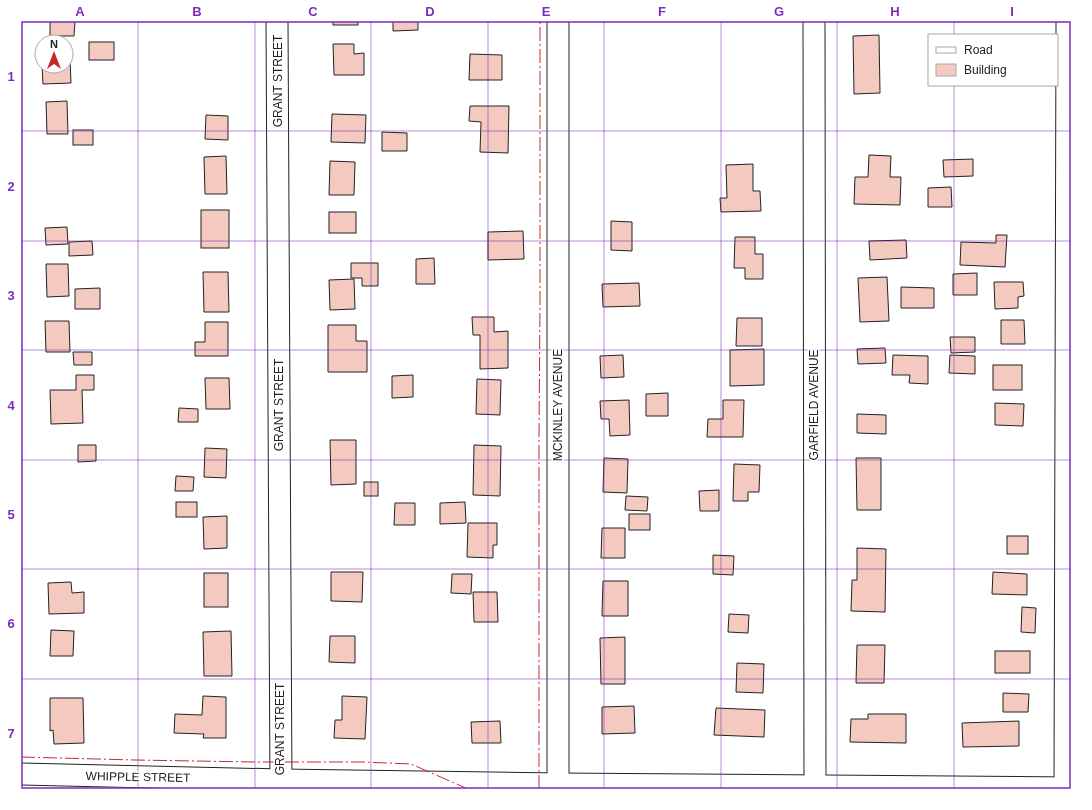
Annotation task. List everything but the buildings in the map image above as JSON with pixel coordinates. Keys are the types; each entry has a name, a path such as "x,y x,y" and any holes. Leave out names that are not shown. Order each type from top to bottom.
{"street":[{"name":"GRANT STREET","path":"277,21 281,785"},
{"name":"MCKINLEY AVENUE","path":"558,21 558,786"},
{"name":"GARFIELD AVENUE","path":"814,21 815,787"},
{"path":"1067,21 1068,787"},
{"name":"WHIPPLE STREET","path":"21,774 281,785 1068,787"}],"power":[{"path":"539,789 540,21"},
{"path":"21,757 411,764 468,789"}]}
